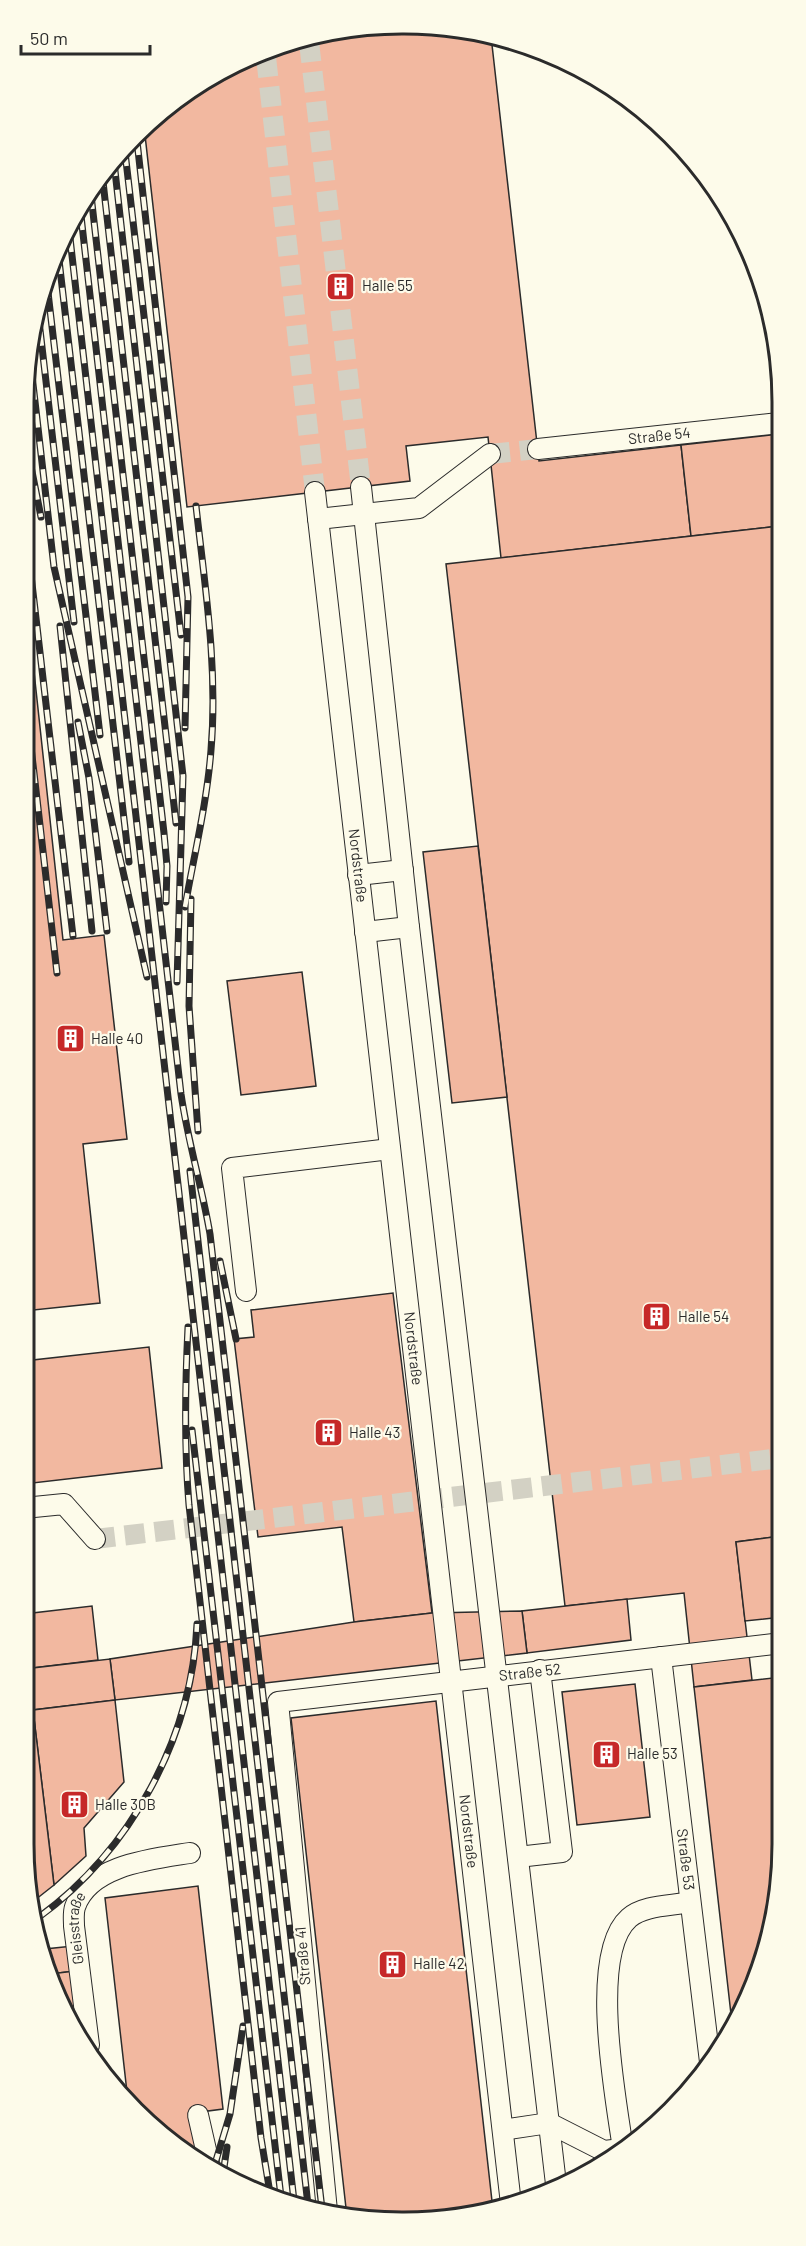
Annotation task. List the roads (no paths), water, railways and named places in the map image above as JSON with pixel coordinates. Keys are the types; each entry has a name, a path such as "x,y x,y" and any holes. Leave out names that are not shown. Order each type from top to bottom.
{"street":[{"name":"Straße 54","path":"538,449 772,424"},
{"path":"318,519 419,508 490,454"},
{"path":"361,487 409,927 555,2178"},
{"name":"Nordstraße","path":"315,492 510,2195"},
{"path":"358,875 403,870"},
{"path":"365,932 409,927"},
{"path":"246,1290 232,1167 390,1149"},
{"path":"34,1507 64,1504 95,1539"},
{"name":"Straße 52","path":"278,1702 772,1644"},
{"name":"Straße 53","path":"661,1657 708,2049"},
{"path":"518,1857 562,1852 540,1670"},
{"name":"Straße 41","path":"278,1702 326,2203"},
{"name":"Gleisstraße","path":"87,2033 74,1926 74,1908 87,1886 127,1864 190,1853"},
{"path":"617,2142 610,2056 607,1971 617,1935 627,1919 638,1911 690,1902"},
{"path":"198,2115 207,2155"},
{"path":"502,2130 549,2123 605,2151"}],"tunnel":[{"path":"310,47 361,487"},
{"path":"266,61 315,492"},
{"path":"490,454 538,449"},
{"path":"95,1539 772,1459"}],"railway":[{"path":"138,147 188,597 185,728"},
{"path":"126,160 181,635"},
{"path":"115,174 183,776 177,982"},
{"path":"104,189 176,823"},
{"path":"92,206 164,833 167,866 166,902"},
{"path":"82,223 181,1094 210,1234 321,2202"},
{"path":"71,245 293,2195"},
{"path":"60,269 129,862"},
{"path":"49,301 100,735"},
{"path":"41,338 74,622"},
{"path":"34,396 54,567 147,977"},
{"path":"34,482 41,517"},
{"path":"185,907 207,790 213,719 210,628 196,506"},
{"path":"34,601 73,936"},
{"path":"60,626 92,931"},
{"path":"78,722 89,778 107,931"},
{"path":"34,773 57,973"},
{"path":"191,899 189,1006 198,1131"},
{"path":"190,1171 307,2199"},
{"path":"220,1261 236,1339"},
{"path":"188,1327 186,1461 189,1505 261,2138 269,2186"},
{"path":"192,1430 280,2190"},
{"path":"42,1915 72,1890 102,1859 128,1825 151,1788 169,1749 183,1708 193,1667 197,1624"},
{"path":"216,2160 230,2114 243,2026"},
{"path":"224,2165 227,2147"}],"place":[{"name":"Halle 55","path":"341,286"},
{"name":"Halle 40","path":"70,1039"},
{"name":"Halle 54","path":"657,1317"},
{"name":"Halle 43","path":"328,1433"},
{"name":"Halle 53","path":"606,1754"},
{"name":"Halle 30B","path":"74,1805"},
{"name":"Halle 42","path":"392,1964"}]}
